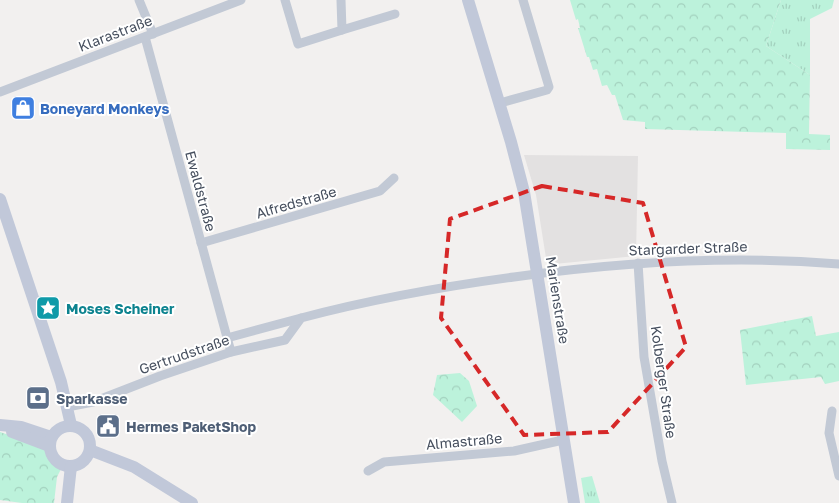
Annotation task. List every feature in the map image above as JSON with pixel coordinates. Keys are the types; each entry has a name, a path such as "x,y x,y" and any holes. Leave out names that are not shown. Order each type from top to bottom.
{"street":[{"name":"Ewaldstraße","path":"139,0 231,352"},
{"name":"Klarastraße","path":"0,92 240,0"},
{"path":"285,0 298,44 395,14"},
{"path":"341,0 342,30"},
{"name":"Marienstraße","path":"468,0 500,104 524,192 574,503"},
{"path":"500,104 547,90 549,87 523,0"},
{"name":"Alfredstraße","path":"201,243 380,192 394,178"},
{"path":"0,199 61,382 70,425"},
{"name":"Stargarder Straße","path":"538,274 638,263 732,259 839,264"},
{"name":"Kolberger Straße","path":"638,263 644,357 662,461 672,503"},
{"name":"Gertrudstraße","path":"227,338 374,299 440,287 538,274"},
{"name":"Gertrudstraße","path":"67,407 93,402 160,376 231,352 285,340 301,318"},
{"path":"832,411 829,433 839,476"},
{"path":"70,425 78,427 85,432 90,443 90,450 82,462 71,466 57,462 51,455 50,442 61,427 70,425"},
{"path":"0,427 21,427 50,442"},
{"name":"Almastraße","path":"368,471 384,462 514,451 563,440"},
{"path":"90,450 134,467 192,503"},
{"path":"67,503 71,466"}],"highlighted area":[{"path":"542,186 643,203 686,347 608,432 524,435 441,318 450,219"}],"shaded area":[{"path":"524,155 638,156 636,256 554,264 548,262 536,195"}],"green space":[{"path":"570,0 781,0 766,46 810,75 809,134 830,135 830,150 786,149 786,133 645,129 645,122 623,120 615,95 612,95 607,85 602,86 597,69 593,70 589,57 587,57 578,28 580,28 578,19 576,20"},
{"path":"781,0 834,0 832,8 810,19 810,75 766,46"},
{"path":"812,316 816,336 839,332 839,381 825,384 821,377 746,385 740,330"},
{"path":"460,373 469,381 477,406 462,422 433,395 437,375"},
{"path":"0,432 45,447 49,460 61,469 57,477 54,503 22,503 0,500"},
{"path":"592,476 600,503 585,503 581,478"}],"place":[{"name":"Boneyard Monkeys","path":"23,108"},
{"name":"Moses Scheiner","path":"48,308"},
{"name":"Sparkasse","path":"38,398"},
{"name":"Hermes PaketShop","path":"108,426"}]}
